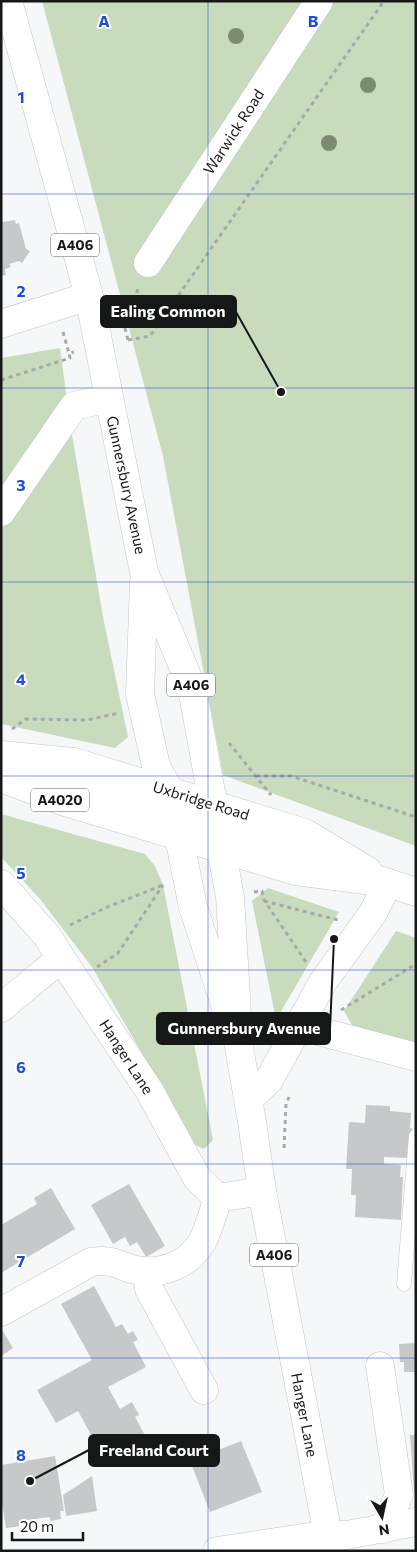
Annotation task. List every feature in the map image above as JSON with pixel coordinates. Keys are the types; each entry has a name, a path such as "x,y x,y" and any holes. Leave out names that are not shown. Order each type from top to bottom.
{"main road":[{"name":"Gunnersbury Avenue","path":"8,1 89,296 144,572 192,688 218,827"},
{"name":"Warwick Road","path":"148,263 319,1"},
{"path":"1,324 89,296"},
{"name":"Gunnersbury Avenue","path":"1,512 74,406 108,398"},
{"name":"Gunnersbury Avenue","path":"144,572 140,694 156,766 174,814"},
{"name":"Uxbridge Road","path":"5,743 74,762 174,814 218,827 296,871 388,883 416,892"},
{"path":"1,767 81,787 174,814"},
{"name":"Uxbridge Road","path":"1,778 62,801 174,814 218,827 305,833 388,883"},
{"name":"Hanger Lane","path":"174,814 193,907 239,1047 249,1099 262,1192 298,1388 330,1543"},
{"name":"Hanger Lane","path":"218,827 230,896 239,1047"},
{"path":"249,1099 269,1080 323,982 373,913 388,883"},
{"name":"Hanger Lane","path":"1,884 54,947 149,1090 197,1178 218,1198"},
{"path":"1,1008 54,947"},
{"path":"300,1023 318,1031 416,1057"},
{"path":"1,1312 91,1262 110,1262 132,1270 148,1272 173,1268 196,1251 203,1240 218,1198 262,1192"},
{"path":"148,1272 149,1289 204,1390"},
{"path":"380,1366 399,1495 384,1529"},
{"path":"217,1551 330,1543 347,1535 416,1522"}],"lane":[{"path":"404,1284 416,1136"}],"path":[{"path":"148,263 134,303 130,307 121,309 127,340 150,336 384,1"},
{"path":"1,380 70,358 63,332"},
{"path":"69,353 75,352"},
{"path":"5,743 26,719 87,720 127,711"},
{"path":"226,740 272,796"},
{"path":"256,776 291,776 416,816"},
{"path":"93,970 118,953 165,880"},
{"path":"54,947 105,908 163,885"},
{"path":"246,894 262,890 264,900 306,963"},
{"path":"264,900 343,921"},
{"path":"334,1014 416,964"}],"green space":[{"path":"42,1 416,1 416,846 223,775 163,456"},
{"path":"60,348 70,423 103,617 128,737 115,748 1,724 1,358"},
{"path":"1,814 145,854 155,866 163,885 213,1140 204,1149 195,1145 92,967 40,899 1,857"},
{"path":"268,888 339,912 276,1020 252,901"},
{"path":"396,931 416,938 416,1044 352,1025 344,1011"}],"building":[{"path":"1,217 3,222 15,220 16,224 19,223 26,249 30,251 22,263 19,261 9,264 11,267 5,269 6,275 1,276"},
{"path":"366,1105 390,1106 390,1111 411,1113 410,1158 384,1157 384,1164 401,1165 400,1177 403,1177 401,1220 355,1217 356,1195 351,1195 352,1169 346,1169 349,1122 365,1123"},
{"path":"129,1184 165,1246 146,1257 137,1242 130,1246 125,1237 113,1244 91,1205"},
{"path":"51,1188 75,1229 1,1273 1,1225 37,1204 34,1198"},
{"path":"94,1286 116,1327 122,1324 128,1334 133,1331 138,1340 133,1342 146,1367 108,1387 120,1409 132,1402 139,1415 135,1417 147,1439 114,1457 109,1449 101,1453 78,1411 56,1423 37,1390 92,1360 61,1304"},
{"path":"1,1328 13,1348 1,1356"},
{"path":"416,1343 416,1372 404,1372 404,1362 400,1362 399,1344"},
{"path":"410,1435 416,1435 416,1492 414,1492"},
{"path":"241,1441 262,1492 210,1512 190,1461"},
{"path":"55,1456 64,1511 60,1511 61,1519 50,1521 50,1517 21,1521 21,1526 6,1528 1,1497 1,1465"},
{"path":"92,1476 97,1511 66,1516 63,1495"}],"place":[{"name":"Ealing Common","path":"281,392"},
{"name":"Gunnersbury Avenue","path":"334,939"},
{"name":"Freeland Court","path":"30,1481"}]}
